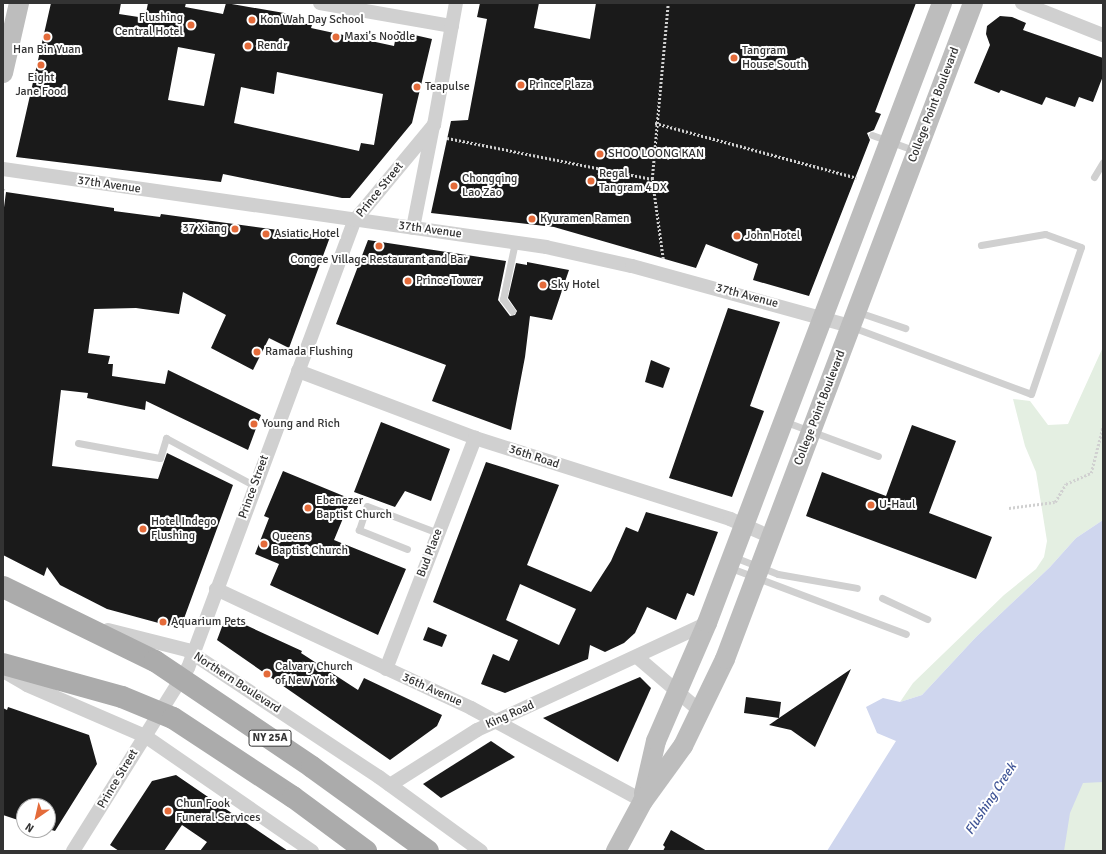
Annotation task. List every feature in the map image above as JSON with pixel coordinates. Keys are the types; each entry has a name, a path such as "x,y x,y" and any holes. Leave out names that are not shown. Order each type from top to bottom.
{"main road":[{"path":"3,72 19,3"},
{"name":"College Point Boulevard","path":"643,801 656,741 707,623 823,317 881,138 942,3"},
{"name":"College Point Boulevard","path":"616,851 643,801 683,746 725,659 973,3"},
{"name":"Northern Boulevard","path":"3,587 155,661 182,677 358,799 428,851"},
{"name":"NY 25A","path":"3,664 122,697 160,712 189,728 337,829 366,851"}],"street":[{"path":"320,3 452,26"},
{"name":"Prince Street","path":"413,228 434,125 456,3"},
{"path":"1022,3 1103,35"},
{"name":"Prince Street","path":"73,851 182,677 193,654 355,220 434,125"},
{"name":"37th Avenue","path":"3,169 515,242 632,266 823,317 853,318"},
{"name":"36th Road","path":"298,371 475,438 744,525 771,536"},
{"name":"Bud Place","path":"386,669 475,438"},
{"name":"36th Avenue","path":"216,589 471,708 643,801"},
{"name":"Northern Boulevard","path":"75,623 172,645 193,654 390,785 481,851"},
{"name":"King Road","path":"390,785 494,721 637,657 707,623"},
{"path":"637,657 700,711"},
{"path":"3,671 26,685 145,736 312,851"}],"lane":[{"path":"881,138 916,151"},
{"path":"1094,177 1103,162"},
{"path":"853,318 1031,394 1081,247 1045,234 981,245"},
{"path":"512,311 503,298 515,242"},
{"path":"853,318 905,328"},
{"path":"784,421 878,456"},
{"path":"78,443 160,458 166,438 255,486"},
{"path":"406,549 359,530 367,506 438,533"},
{"path":"730,562 758,572 906,634"},
{"path":"730,562 758,572 778,574 857,588"},
{"path":"882,598 927,619"}],"path":[{"path":"663,259 652,179 655,123 668,3"},
{"path":"655,123 861,179"},
{"path":"447,138 652,179"},
{"path":"3,190 4,186"},
{"path":"1010,508 1055,502 1066,484 1091,473 1103,426"}],"shaded area":[{"path":"1103,347 1103,520 1076,538 1050,567 976,637 922,695 900,702 913,683 1004,595 1036,569 1044,557 1047,541 1036,472 1025,446 1013,399 1030,401 1048,425 1068,424"},
{"path":"1103,777 1103,851 1050,851 1067,779"}],"water":[{"name":"Flushing Creek","path":"1103,520 1103,782 1083,783 1070,813 1064,851 827,851 896,741 877,733 866,707 883,698 900,702 922,695 976,637 1050,567 1076,538"}],"building":[{"path":"51,3 121,3 119,14 145,18 148,3 186,3 185,7 223,14 226,3 290,14 288,20 312,25 311,28 394,46 397,31 432,39 412,123 350,198 342,198 223,174 221,182 16,157","holes":["178,47 215,54 204,106 168,100","277,72 383,94 374,145 361,143 359,151 234,123 241,87 274,94"]},
{"path":"480,3 539,3 534,28 590,39 596,3 916,3 875,112 881,114 874,130 867,133 870,140 809,296 753,280 758,264 706,244 696,268 554,227 431,213 451,121 468,120 487,19 477,17"},
{"path":"1000,16 1012,17 1026,23 1023,30 1103,58 1103,76 1093,102 1079,97 1075,107 1046,97 1042,105 1001,90 999,93 974,83 990,45 986,34 987,26"},
{"path":"6,192 114,208 114,211 160,217 161,214 330,237 289,348 269,338 253,370 211,348 226,315 183,292 179,314 136,308 94,309 88,353 110,356 108,364 113,364 112,376 165,384 168,370 261,415 248,450 146,401 145,410 87,398 88,393 61,390 52,466 158,479 167,453 233,485 182,624 177,628 107,609 60,585 47,567 44,576 3,555 3,215"},
{"path":"368,240 506,261 498,300 510,316 515,315 517,311 508,298 516,263 527,265 527,262 569,270 552,320 530,316 525,357 511,430 432,401 446,365 336,324"},
{"path":"728,308 780,322 750,406 764,411 732,497 669,478"},
{"path":"651,360 670,368 663,388 645,382"},
{"path":"381,422 450,449 431,501 405,491 395,507 354,492"},
{"name":"U-Haul","path":"912,425 956,441 929,513 992,537 976,579 806,516 822,472 886,496"},
{"path":"486,462 559,485 527,565 591,592 611,561 626,527 638,532 646,512 718,532 694,596 687,593 676,620 647,607 635,633 624,643 605,652 590,645 588,659 505,693 481,684 493,654 509,661 518,640 433,602","holes":["520,584 576,609 559,645 506,620"]},
{"path":"283,471 351,499 334,540 406,569 378,635 270,585 279,564 255,554 269,518 264,516"},
{"path":"226,616 302,651 301,653 358,690 364,678 442,715 437,726 390,760 217,640"},
{"path":"428,627 447,635 442,647 423,640"},
{"path":"851,669 815,747 791,730 769,725"},
{"path":"640,677 651,688 618,762 543,718"},
{"path":"746,697 781,702 779,718 744,713"},
{"path":"8,707 89,735 97,764 56,829 56,798 16,798 16,819 3,815 3,708 7,710"},
{"path":"491,741 515,757 441,798 423,784"},
{"path":"176,775 288,851 200,851 207,842 182,825 164,851 119,851 110,845 152,781"},
{"path":"671,830 707,851 663,851 665,847 663,845"}],"place":[{"name":"Kon Wah Day School","path":"252,20"},
{"name":"Flushing Central Hotel","path":"191,25"},
{"name":"Han Bin Yuan","path":"47,37"},
{"name":"Maxi's Noodle","path":"336,37"},
{"name":"Rendr","path":"248,46"},
{"name":"Tangram House South","path":"734,58"},
{"name":"Eight Jane Food","path":"41,65"},
{"name":"Prince Plaza","path":"521,85"},
{"name":"Teapulse","path":"417,87"},
{"name":"SHOO LOONG KAN","path":"600,154"},
{"name":"Regal Tangram 4DX","path":"591,181"},
{"name":"Chongqing Lao Zao","path":"454,186"},
{"name":"Kyuramen Ramen","path":"532,219"},
{"name":"37 Xiang","path":"235,229"},
{"name":"Asiatic Hotel","path":"266,234"},
{"name":"John Hotel","path":"737,236"},
{"name":"Congee Village Restaurant and Bar","path":"379,246"},
{"name":"Prince Tower","path":"408,281"},
{"name":"Sky Hotel","path":"543,285"},
{"name":"Ramada Flushing","path":"257,352"},
{"name":"Young and Rich","path":"254,424"},
{"name":"U-Haul","path":"871,505"},
{"name":"Ebenezer Baptist Church","path":"308,508"},
{"name":"Hotel Indego Flushing","path":"143,529"},
{"name":"Queens Baptist Church","path":"264,544"},
{"name":"Aquarium Pets","path":"163,622"},
{"name":"Calvary Church of New York","path":"267,674"},
{"name":"Chun Fook Funeral Services","path":"168,811"}]}
